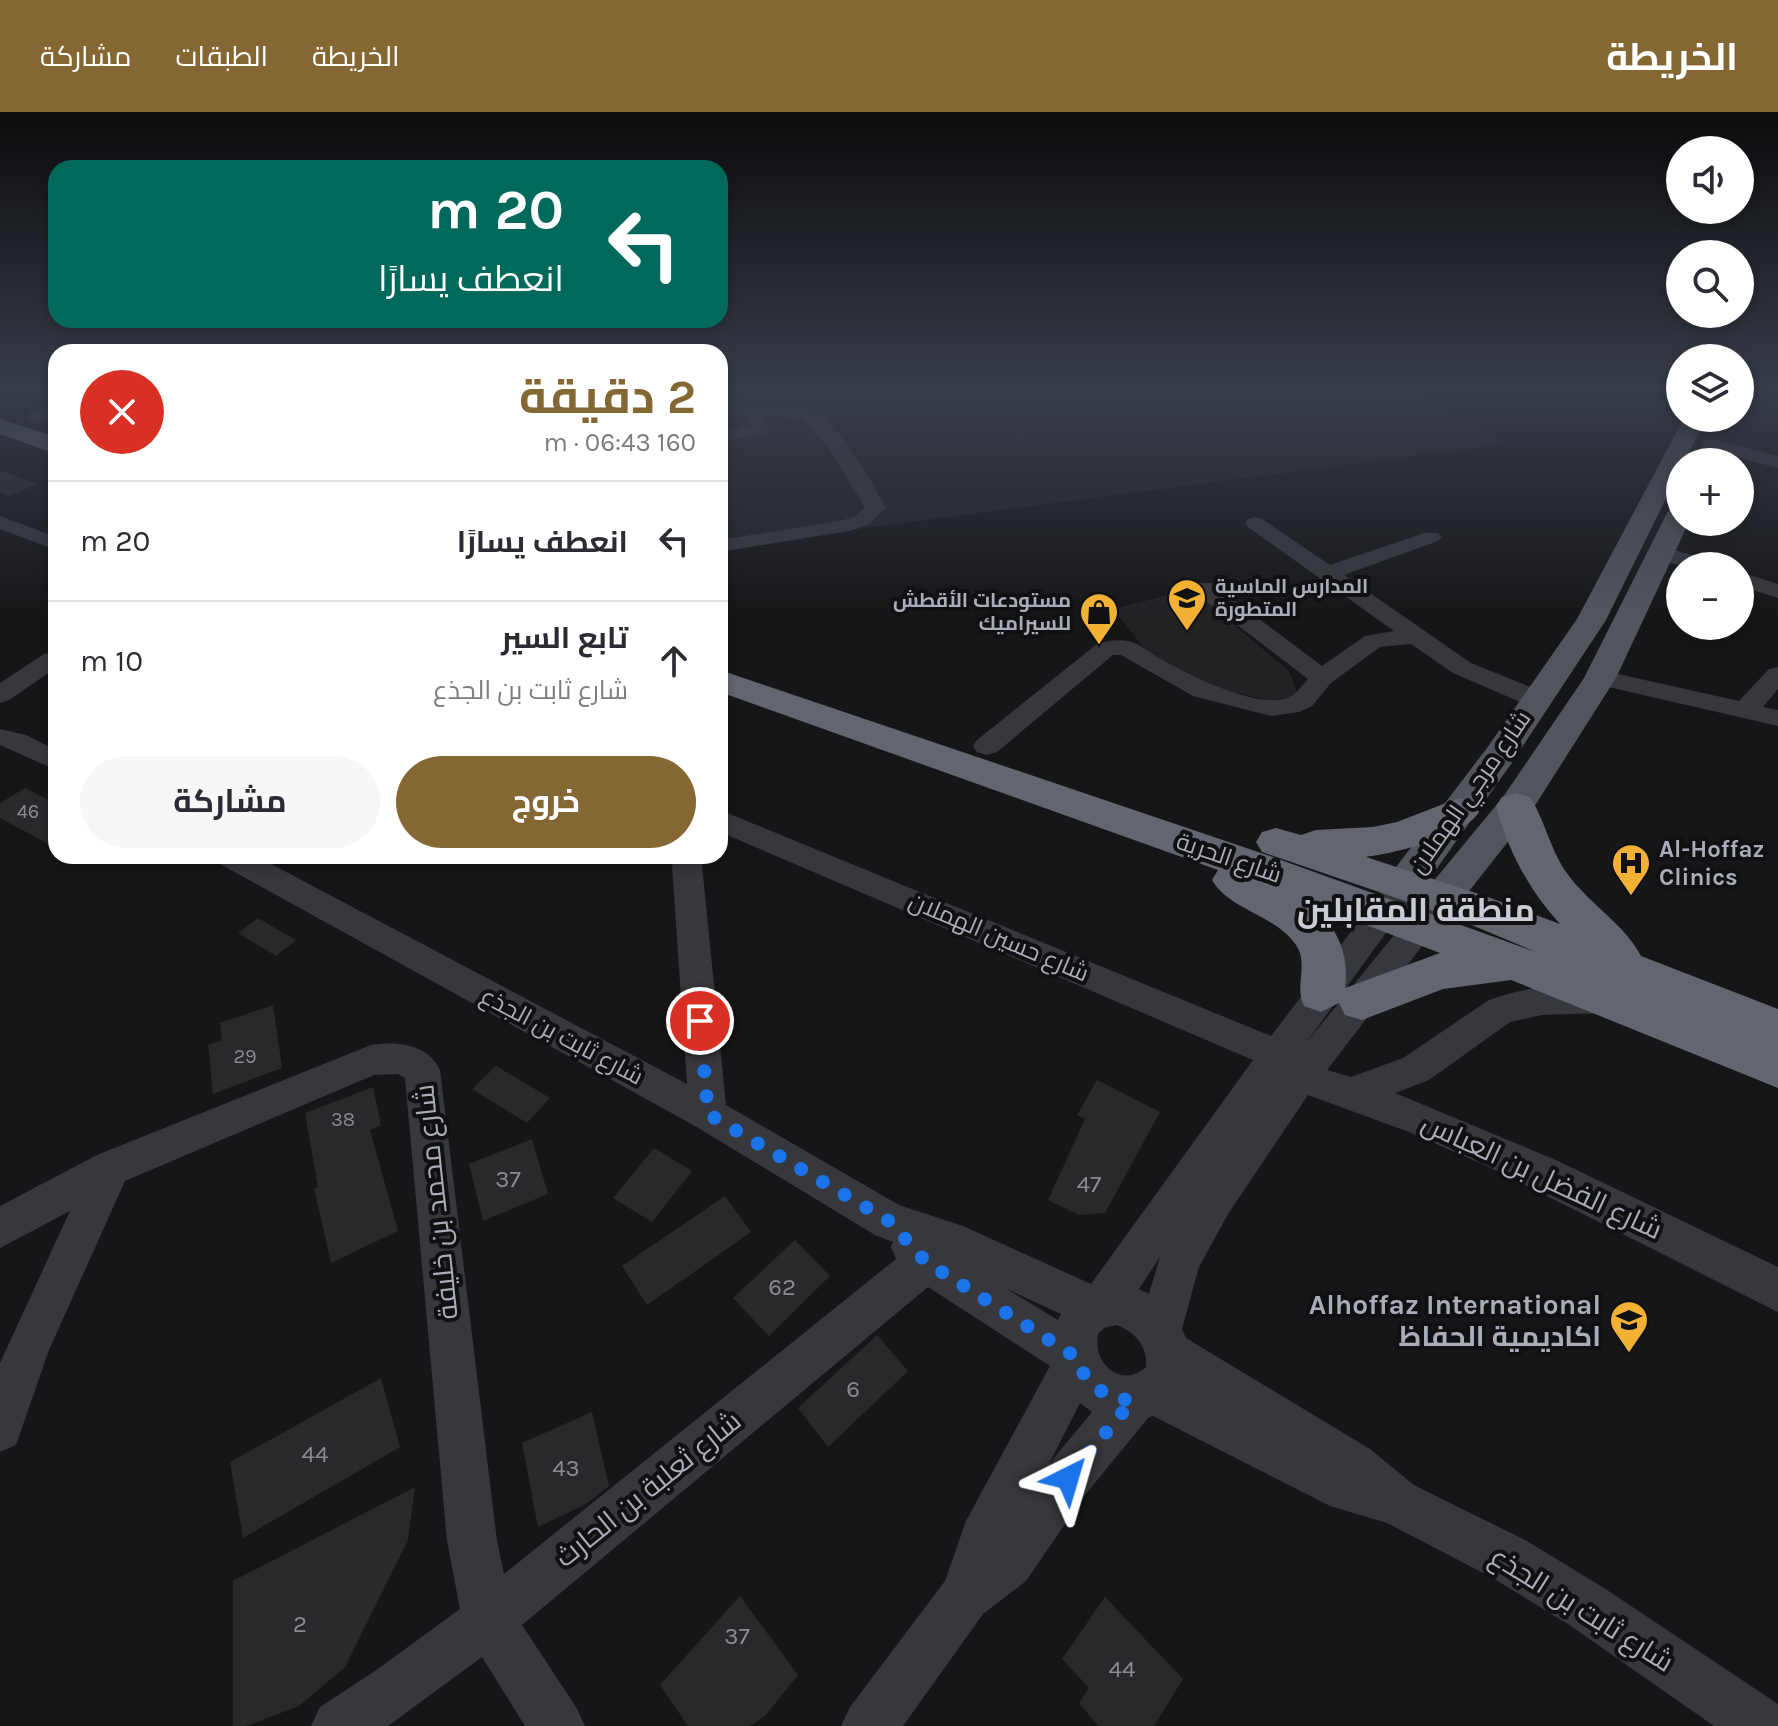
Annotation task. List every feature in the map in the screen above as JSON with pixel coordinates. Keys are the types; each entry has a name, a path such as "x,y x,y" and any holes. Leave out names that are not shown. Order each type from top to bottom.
{"highway":[{"name":"شارع الحرية","path":"728,657 1275,842 1411,905 1517,962 1623,984 1778,1067"},
{"name":"شارع الحرية","path":"728,683 1176,839 1411,905 1623,984 1778,1030"},
{"path":"1516,806 1531,854 1623,984"},
{"path":"1275,842 1354,845 1390,840 1459,812"},
{"path":"1176,839 1208,866 1310,927 1324,960 1326,977 1342,997 1439,971 1517,962"}],"main road":[{"name":"شارع مرجي الهملان","path":"1411,905 1459,812 1591,620 1670,466"},
{"name":"شارع مرجي الهملان","path":"1411,905 1516,806 1600,678 1669,536"}],"street":[{"path":"728,545 842,527 861,521 876,508 851,466"},
{"path":"0,522 48,541"},
{"path":"1255,523 1462,668 1536,699"},
{"path":"1327,574 1431,537"},
{"path":"1662,552 1666,553"},
{"path":"1754,583 1778,591"},
{"path":"1203,588 1322,678"},
{"path":"987,746 1102,653 1113,648 1134,651 1159,670 1202,691 1271,708 1290,706 1303,700 1322,678 1373,641 1414,636"},
{"path":"0,684 48,661"},
{"path":"0,695 48,663"},
{"path":"1745,711 1778,674"},
{"path":"1600,678 1778,718"},
{"path":"5,732 48,756"},
{"name":"شارع حسين الهملان","path":"728,823 1289,1066"},
{"name":"شارع ثابت بن الجذع","path":"246,864 708,1114 889,1221 937,1251 1077,1360"},
{"path":"687,864 708,1114"},
{"name":"شارع مرجي الهملان","path":"1098,1306 1289,1066 1411,905"},
{"path":"1352,1093 1416,1069 1501,1010 1517,1004 1623,984"},
{"name":"شارع محمد بن خليفة","path":"0,1228 111,1168 371,1060 394,1056 408,1059 422,1070 472,1541 488,1620 557,1726"},
{"name":"شارع مرجي الهملان","path":"869,1726 965,1596 1008,1563 1068,1478 1154,1368 1180,1260 1289,1066"},
{"name":"شارع الفضل بن العباس","path":"1289,1066 1432,1123 1566,1185 1778,1291"},
{"path":"0,1429 28,1346 111,1168"},
{"name":"شارع ثابت بن الجذع","path":"937,1251 1098,1306"},
{"name":"شارع ثعلبة بن الحارث","path":"339,1726 394,1690 488,1620 937,1251"},
{"path":"1130,1305 1146,1314 1154,1368 1115,1398 1097,1389 1077,1360 1076,1330 1085,1315 1098,1306 1130,1305"},
{"name":"شارع مرجي الهملان","path":"965,1596 984,1539 1077,1360"},
{"name":"شارع ثابت بن الجذع","path":"1154,1368 1347,1489 1397,1502 1509,1559 1586,1606 1762,1726"}],"shaded area":[{"path":"728,466 1334,466 728,546"},
{"name":"المدارس الماسية المتطورة","path":"1192,589 1289,671 1297,692 1271,701 1205,685 1149,654 1113,609"}],"building":[{"path":"0,470 37,484 9,496 0,492"},
{"path":"25,788 48,800 48,844 0,818 0,803"},
{"path":"258,918 296,940 276,956 238,933"},
{"path":"273,1005 282,1068 213,1094 208,1045 222,1040 220,1023"},
{"path":"496,1066 550,1098 527,1123 472,1089"},
{"path":"1097,1080 1160,1112 1105,1213 1079,1215 1048,1200 1085,1119 1077,1115"},
{"path":"373,1087 381,1125 370,1130 398,1231 331,1263 314,1188 318,1187 305,1113"},
{"path":"532,1139 548,1194 483,1221 469,1164"},
{"path":"654,1148 692,1171 652,1222 613,1198"},
{"path":"725,1196 751,1232 647,1305 622,1266"},
{"path":"795,1240 830,1276 769,1336 733,1298"},
{"path":"877,1335 908,1371 828,1447 798,1408"},
{"path":"381,1378 400,1447 243,1538 230,1462"},
{"path":"592,1412 609,1486 586,1504 538,1527 522,1443"},
{"path":"415,1487 408,1540 345,1667 299,1706 246,1726 233,1726 233,1581"},
{"path":"740,1596 798,1675 765,1716 750,1726 688,1726 660,1685"},
{"path":"1105,1597 1183,1679 1154,1726 1098,1726 1079,1703 1089,1688 1062,1659"}],"place":[{"name":"المدارس الماسية المتطورة","path":"1187,632"},
{"name":"مستودعات الأقطش للسيراميك","path":"1099,646"},
{"name":"Al-Hoffaz Clinics","path":"1631,897"},
{"name":"Alhoffaz International اكاديمية الحفاظ","path":"1629,1354"}],"district":[{"name":"منطقة المقابلين","path":"1416,910"}],"route":[{"path":"700,1021 708,1114 889,1221 926,1262 1076,1357 1084,1374 1097,1389 1115,1398 1133,1400 1068,1478"}]}
